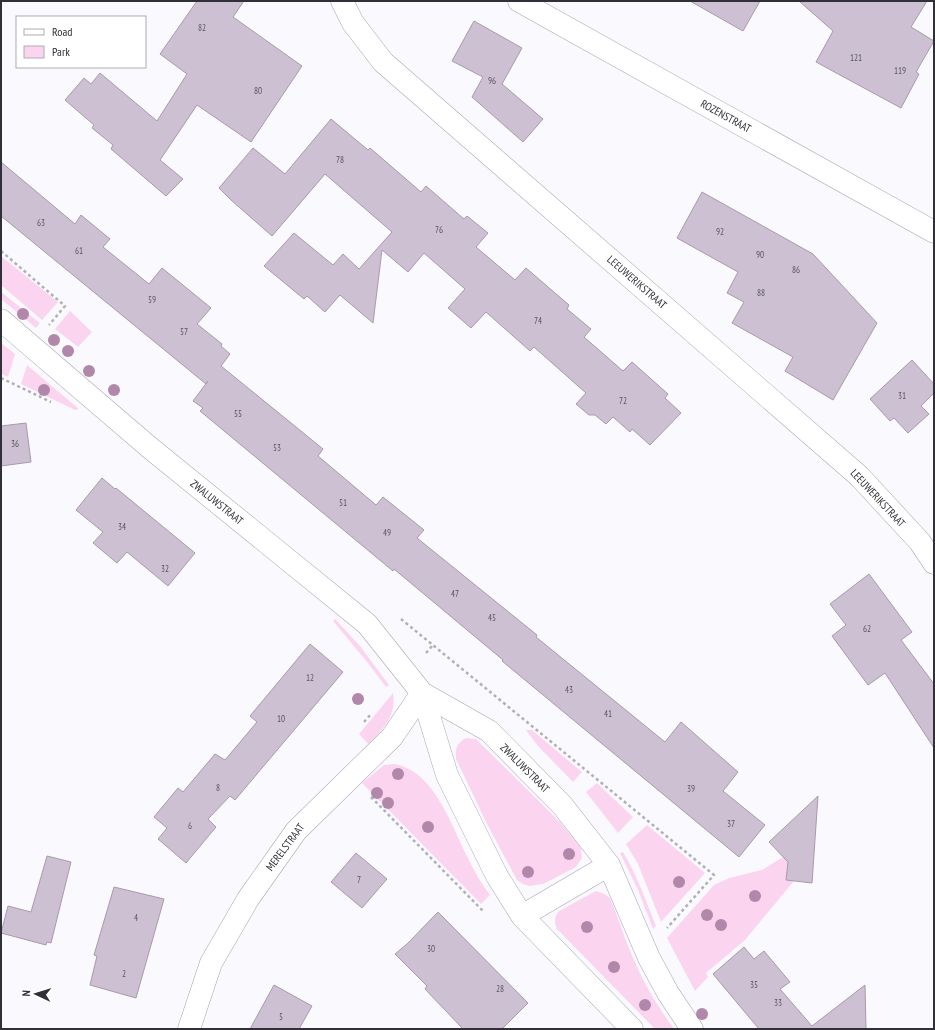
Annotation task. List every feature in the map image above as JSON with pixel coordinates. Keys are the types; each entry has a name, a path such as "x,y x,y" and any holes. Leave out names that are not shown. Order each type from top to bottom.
{"street":[{"name":"LEEUWERIKSTRAAT","path":"342,1 353,23 383,62 860,476 920,542 934,563"},
{"name":"ROZENSTRAAT","path":"519,1 934,232"},
{"name":"ZWALUWSTRAAT","path":"1,320 149,447 367,624 422,693 488,731 562,805 610,865 649,958 668,993 692,1029"},
{"name":"ZWALUWSTRAAT","path":"422,693 446,775 497,876 522,916 632,1029"},
{"name":"MERELSTRAAT","path":"189,1029 211,963 248,899 296,830 392,737 422,693"},
{"path":"522,916 610,865"}],"path":[{"path":"1,251 65,306 32,347"},
{"path":"352,775 369,796 489,917"}],"green space":[{"path":"1,256 58,302 42,320 1,285"},
{"path":"1,292 40,323 36,328 1,299"},
{"path":"70,311 92,332 78,347 55,329"},
{"path":"1,343 15,354 8,377 1,374"},
{"path":"27,365 79,409 75,410 21,384"},
{"path":"335,619 360,646 389,685 386,687 333,621"},
{"path":"393,693 393,708 388,722 368,744 359,734"},
{"path":"526,730 532,730 582,772 573,782 538,746"},
{"path":"466,738 476,739 560,822 581,848 582,858 576,867 543,884 530,886 517,880 486,822 456,759 457,746"},
{"path":"395,764 409,769 421,777 440,802 473,868 490,895 481,904 362,783 384,765"},
{"path":"597,783 633,817 618,833 586,792"},
{"path":"647,825 705,873 661,922 638,864 626,844"},
{"path":"623,852 637,879 656,926 653,929 638,890 620,853"},
{"path":"789,855 786,880 794,881 745,940 706,973 708,977 695,991 667,938 714,885 729,878 762,870"},
{"path":"596,891 605,894 610,898 628,946 643,980 674,1029 655,1029 557,929 555,919 559,911"}],"building":[{"path":"197,1 244,1 233,17 302,66 251,142 197,105 160,160 183,179 166,196 111,149 113,145 92,128 94,125 65,100 84,78 91,84 100,73 157,121 187,74 160,54"},
{"path":"690,1 760,1 743,31"},
{"path":"799,1 927,1 911,27 934,41 916,72 919,74 901,108 816,62 833,31"},
{"path":"474,21 522,48 502,84 543,119 523,142 472,97 483,77 452,61"},
{"path":"331,119 368,150 370,148 421,192 426,186 464,219 467,216 488,233 476,247 515,280 526,268 569,305 567,309 591,329 584,337 623,371 632,362 668,394 665,398 681,413 650,445 632,429 630,432 613,417 606,424 595,415 589,415 576,404 586,393 534,347 530,351 486,312 471,328 448,308 465,289 424,253 408,272 382,250 373,323 340,295 325,312 307,296 304,299 264,266 294,233 333,265 343,254 359,269 392,232 325,174 272,236 219,188 253,148 285,174"},
{"path":"1,162 75,224 81,215 110,239 103,247 149,284 162,268 211,308 197,324 222,344 221,346 230,354 221,366 323,449 318,456 376,505 383,497 424,530 417,538 537,635 536,637 665,742 681,722 738,772 723,791 765,825 739,857 502,661 503,660 394,569 393,571 200,411 203,408 193,401 206,384 1,216"},
{"path":"702,192 813,254 877,323 833,400 785,371 793,357 732,323 744,302 727,293 738,272 677,238"},
{"path":"912,360 934,384 934,393 921,406 929,414 908,433 894,418 890,421 870,399"},
{"path":"26,423 31,462 1,466 1,426"},
{"path":"102,478 195,553 168,586 127,552 117,563 93,543 103,532 76,510"},
{"path":"869,574 912,632 901,640 934,684 934,748 885,673 868,685 832,636 846,625 830,604"},
{"path":"310,644 343,672 235,800 230,796 208,819 216,827 186,863 158,839 167,828 154,817 178,788 183,792 215,754 225,760 257,722 250,716"},
{"path":"818,796 812,883 786,880 788,862 769,842"},
{"path":"356,853 387,879 362,908 331,882"},
{"path":"47,856 71,862 51,943 47,942 46,945 1,933 8,906 31,912"},
{"path":"114,887 164,899 136,998 90,985 97,956 94,955"},
{"path":"438,912 528,1003 502,1029 463,1029 425,989 427,986 395,954 407,944"},
{"path":"744,947 754,959 764,951 790,982 780,989 812,1026 865,985 866,1029 759,1029 713,974"},
{"path":"274,985 312,1006 299,1029 250,1029"}]}
